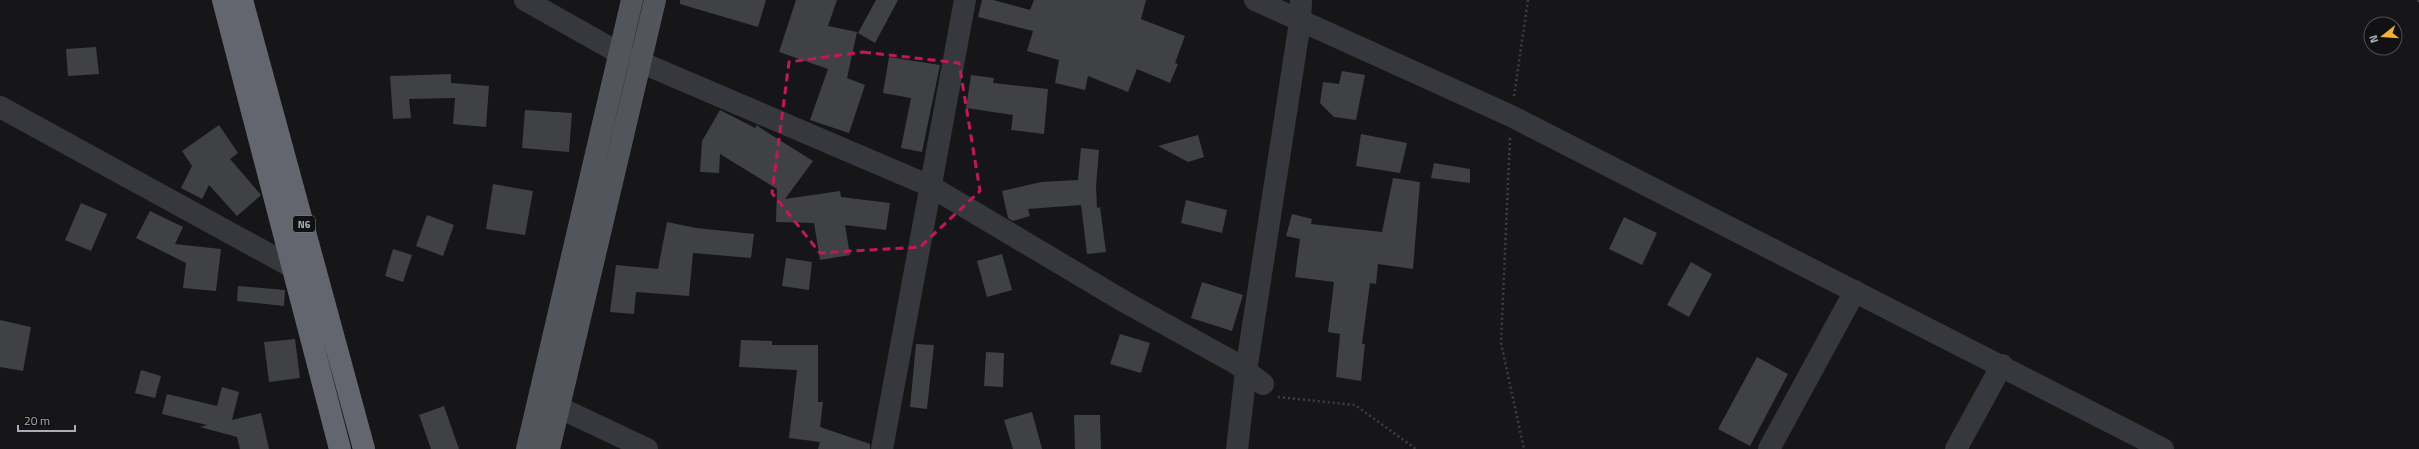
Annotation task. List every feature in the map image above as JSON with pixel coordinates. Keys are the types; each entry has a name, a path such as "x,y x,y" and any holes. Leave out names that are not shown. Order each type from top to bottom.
{"highway":[{"name":"N6","path":"223,0 340,449"},
{"name":"N6","path":"242,0 320,282 364,449"}],"main road":[{"path":"527,449 632,0"},
{"path":"548,449 559,409 655,0"}],"street":[{"path":"525,0 619,53 930,186 1125,302 1237,364 1254,378"},
{"path":"882,449 965,0"},
{"path":"1255,0 1300,22 1512,116 2002,365 2153,447"},
{"path":"1237,449 1254,378 1300,22 1301,0"},
{"path":"0,107 320,282"},
{"path":"1769,449 1855,291"},
{"path":"1956,449 2002,365"},
{"path":"539,397 559,409 647,449"}],"path":[{"path":"1524,449 1501,343 1512,116 1528,0"},
{"path":"1254,378 1277,397 1355,405 1416,449"}],"highlighted area":[{"path":"863,52 959,63 980,191 920,247 820,253 772,193 789,62"}],"building":[{"path":"680,0 766,0 758,27 680,4"},
{"path":"796,0 837,0 828,26 857,32 847,78 865,85 849,133 810,120 828,69 779,52"},
{"path":"876,0 898,0 875,43 858,33"},
{"path":"982,0 993,0 1030,10 1034,0 1146,0 1141,19 1185,36 1175,63 1178,64 1170,83 1137,69 1128,92 1088,76 1085,90 1055,83 1059,60 1027,51 1033,31 978,17"},
{"path":"96,47 99,74 68,76 66,49"},
{"path":"889,57 940,65 922,152 901,148 911,98 883,93"},
{"path":"1342,71 1365,75 1356,120 1334,117 1320,103 1323,82 1339,84"},
{"path":"451,74 451,83 489,86 486,127 453,124 455,98 409,99 411,118 393,119 390,76"},
{"path":"971,75 994,78 993,83 1048,89 1044,134 1011,130 1013,115 966,108"},
{"path":"525,110 572,113 569,152 522,148"},
{"path":"720,110 755,128 757,125 813,161 785,199 840,191 841,197 890,203 886,230 845,225 850,255 820,260 814,223 776,222 777,189 720,154 719,173 700,172 702,141"},
{"path":"219,125 238,153 230,159 261,195 237,216 209,185 202,199 181,188 192,166 182,151"},
{"path":"1361,134 1407,143 1400,173 1356,166"},
{"path":"1198,135 1204,157 1188,162 1158,146"},
{"path":"1081,148 1099,150 1096,186 1097,208 1100,207 1106,252 1087,254 1081,205 1028,209 1030,216 1013,221 1008,218 1002,191 1041,182 1078,180"},
{"path":"1434,163 1470,169 1470,183 1431,178"},
{"path":"1393,178 1420,182 1413,269 1378,264 1376,284 1370,283 1362,344 1365,344 1361,381 1336,377 1340,334 1328,332 1334,282 1295,277 1300,239 1286,236 1292,214 1312,219 1311,224 1382,232"},
{"path":"493,184 533,191 525,235 486,229"},
{"path":"1186,200 1227,210 1222,233 1181,223"},
{"path":"81,203 107,214 91,251 65,240"},
{"path":"150,211 183,227 175,244 221,249 216,291 183,288 186,263 136,238"},
{"path":"427,215 454,225 443,256 416,246"},
{"path":"1624,217 1657,233 1642,265 1609,249"},
{"path":"667,222 696,228 754,234 751,258 693,253 689,296 636,292 634,314 610,312 616,265 658,269"},
{"path":"393,249 412,255 403,282 385,276"},
{"path":"1002,254 1012,290 987,297 977,261"},
{"path":"786,258 812,262 809,290 782,286"},
{"path":"1691,262 1712,274 1689,317 1667,305"},
{"path":"1202,282 1243,295 1232,331 1191,318"},
{"path":"238,286 285,290 284,306 237,301"},
{"path":"0,320 31,327 23,371 0,367"},
{"path":"1120,334 1150,343 1141,373 1110,364"},
{"path":"295,339 300,378 269,382 264,342"},
{"path":"741,340 772,341 772,345 818,345 818,402 823,402 820,427 870,444 870,449 818,449 820,442 789,438 797,370 739,367"},
{"path":"916,344 934,345 927,409 910,407"},
{"path":"986,352 1004,353 1003,387 984,386"},
{"path":"1757,357 1788,374 1750,446 1718,429"},
{"path":"141,370 161,376 155,398 135,393"},
{"path":"222,387 239,392 232,420 261,413 269,449 240,449 237,437 200,427 207,425 162,414 167,394 217,406"},
{"path":"444,406 459,449 431,449 419,415"},
{"path":"1032,412 1042,449 1013,449 1004,420"},
{"path":"1074,415 1100,415 1101,449 1075,449"}]}
